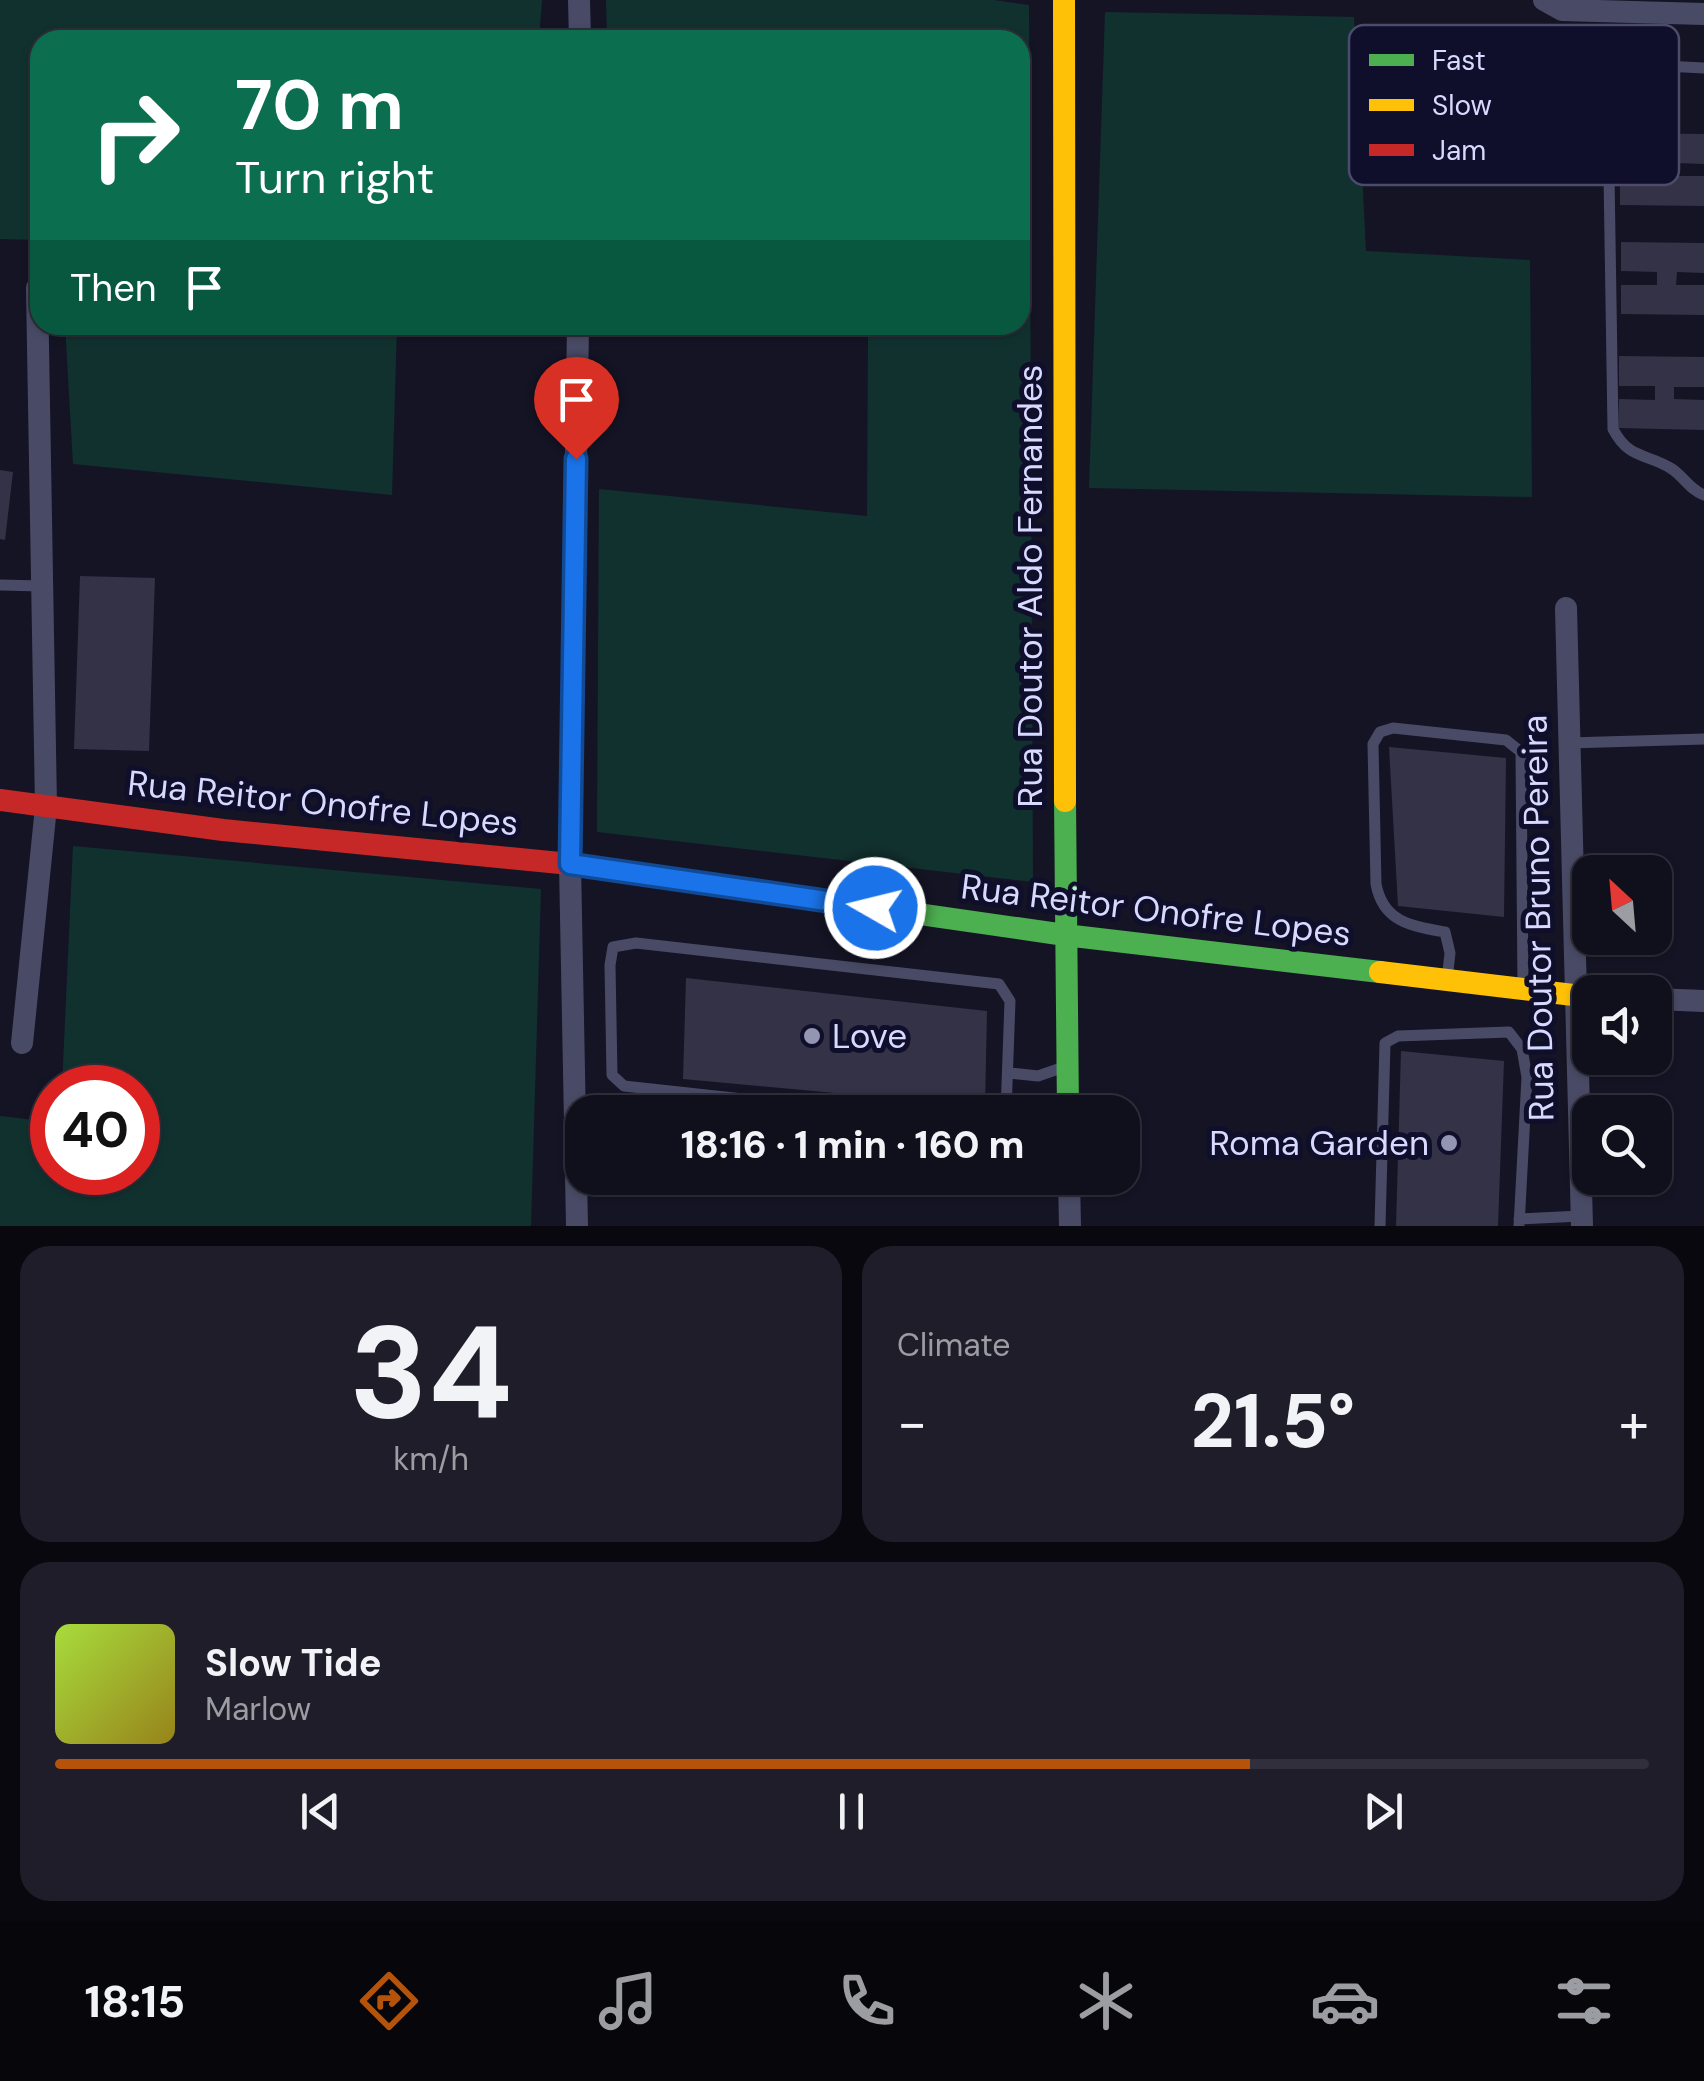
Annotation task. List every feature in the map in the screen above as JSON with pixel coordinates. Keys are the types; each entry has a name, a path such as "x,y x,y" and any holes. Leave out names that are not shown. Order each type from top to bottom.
{"street":[{"path":"579,0 580,30"},
{"name":"Rua Doutor Aldo Fernandes","path":"1064,0 1068,1095"},
{"path":"1556,3 1704,14"},
{"path":"22,1042 46,807 38,335"},
{"path":"578,335 570,864 578,1226"},
{"name":"Rua Doutor Bruno Pereira","path":"1566,608 1568,743 1581,975"},
{"name":"Rua Reitor Onofre Lopes","path":"0,800 223,830 570,864 1065,936 1572,996"},
{"path":"1672,1000 1704,1001"},
{"name":"Rua Doutor Bruno Pereira","path":"1582,1075 1582,1221"},
{"path":"1069,1195 1070,1226"}],"lane":[{"path":"1679,67 1704,68"},
{"path":"1609,185 1612,429 1620,444 1643,460 1671,468 1704,495"},
{"path":"0,585 42,586"},
{"path":"1446,982 1450,952 1445,932 1399,920 1379,902 1373,744 1380,732 1393,728 1506,740 1521,752 1523,990"},
{"path":"1568,743 1704,738"},
{"path":"707,1095 624,1086 612,1075 613,947 636,943 1000,984 1010,1001 1008,1095"},
{"path":"1380,1226 1385,1043 1398,1036 1509,1032 1522,1049 1527,1077 1519,1222 1582,1221"},
{"path":"1010,1073 1038,1076 1068,1066"}],"green space":[{"path":"0,0 542,0 540,30 30,30 30,240 0,239"},
{"path":"606,0 994,0 1029,5 1029,30 607,30"},
{"path":"1105,12 1354,17 1354,25 1349,25 1349,185 1363,185 1366,251 1530,260 1532,497 1089,488"},
{"path":"1030,224 1033,882 597,832 599,489 867,516 868,336 863,335 1030,335"},
{"path":"66,335 397,335 392,495 73,464"},
{"path":"73,846 541,889 531,1226 0,1226 0,1116 30,1119 30,1195 160,1195 160,1065 63,1065"}],"building":[{"path":"1679,134 1704,134 1704,164 1679,163"},
{"path":"1679,176 1704,176 1704,206 1620,205 1620,185 1679,185"},
{"path":"1621,242 1704,243 1704,273 1677,272 1676,285 1704,285 1704,315 1621,314 1621,285 1657,285 1657,272 1621,271"},
{"path":"1619,356 1704,357 1704,387 1674,387 1674,399 1704,400 1704,430 1618,428 1619,399 1655,400 1655,386 1619,386"},
{"path":"0,470 13,472 5,540 0,539"},
{"path":"80,576 155,578 149,751 74,749"},
{"path":"1389,747 1506,758 1504,917 1398,906"},
{"path":"686,978 987,1011 985,1095 856,1095 683,1079"},
{"name":"Roma Garden","path":"1401,1051 1504,1061 1498,1226 1396,1226"}],"traffic: fast":[{"path":"1065,801 1068,1095"},
{"path":"668,878 1065,935 1380,972"}],"traffic: slow":[{"path":"1064,0 1065,801"},
{"path":"1380,972 1572,995"}],"traffic: jam":[{"path":"0,800 223,830 570,864 668,878"}],"place":[{"name":"Love","path":"812,1036"},
{"name":"Roma Garden","path":"1449,1143"}],"route":[{"path":"576,459 570,864 875,908"}]}
